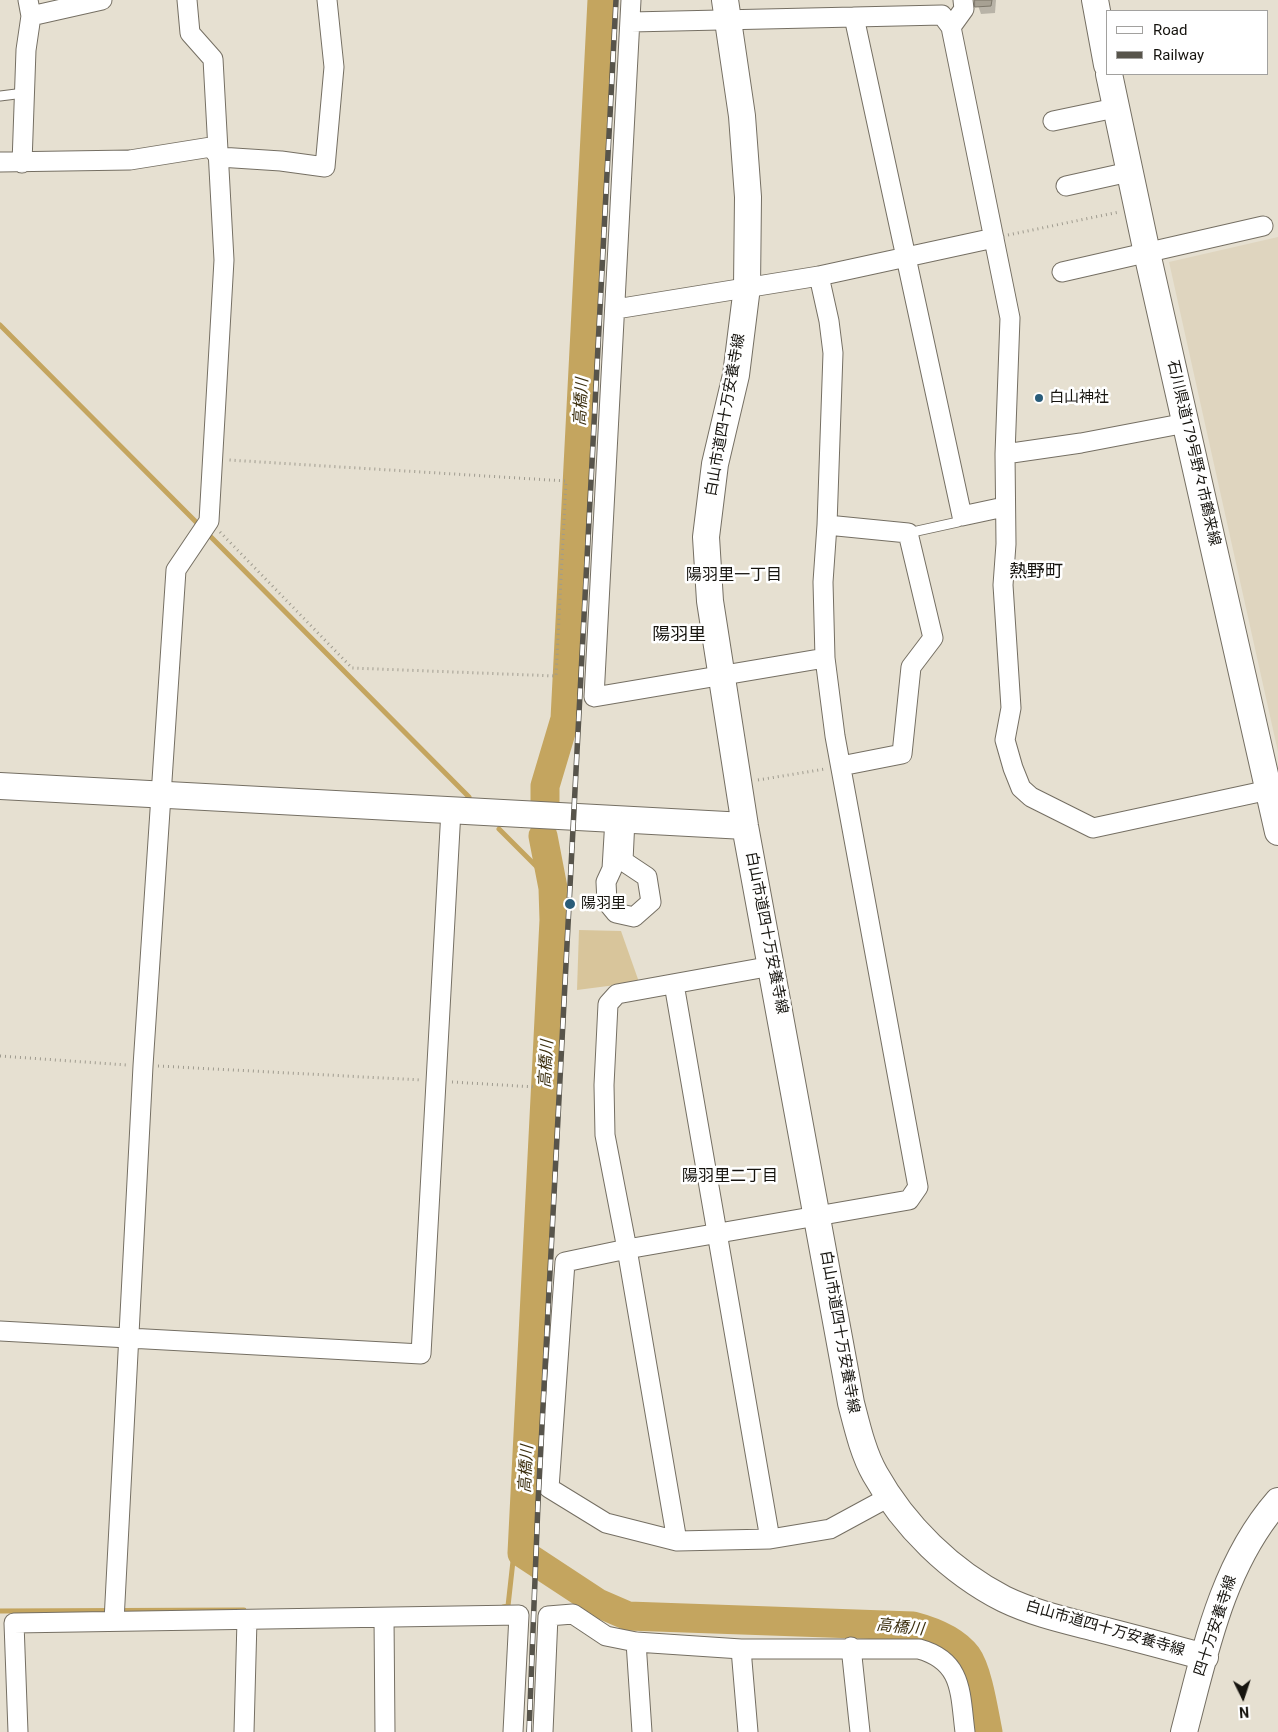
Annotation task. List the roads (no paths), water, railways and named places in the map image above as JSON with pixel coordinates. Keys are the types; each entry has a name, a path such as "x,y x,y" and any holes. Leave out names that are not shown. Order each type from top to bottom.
{"street":[{"path":"22,163 29,8 102,0"},
{"path":"115,1614 143,1066 176,570 205,527 214,459 224,260 213,59 190,33 187,0"},
{"path":"0,162 130,160 211,147 219,157 281,161 326,168 334,67 327,0"},
{"path":"631,0 594,697 825,658"},
{"path":"950,27 964,9 963,0"},
{"path":"1095,0 1106,59"},
{"path":"631,22 726,10 854,17 942,15 950,27 1010,318 1004,507 1006,544 1003,585 1011,708 1005,740 1007,754 1021,788 1031,797 1092,828 1274,789"},
{"name":"白山市道四十万安養寺線","path":"726,10 742,116 747,188 747,287 736,375 715,464 706,537 710,601 738,783 851,1402 874,1472 889,1497 918,1533 936,1551 975,1582 1005,1599 1040,1613 1204,1657"},
{"path":"854,17 962,516 1004,507"},
{"name":"石川県道179号野々市鶴来線","path":"1108,75 1146,253 1274,789 1278,832"},
{"path":"1053,121 1115,108"},
{"path":"1066,186 1129,172"},
{"path":"1062,272 1263,226"},
{"path":"616,309 819,276 994,238"},
{"path":"819,276 829,321 832,353 827,525 823,582 825,658 841,766 918,1187 909,1200 718,1235 627,1249 565,1262 549,1488 606,1523 677,1541 770,1539 830,1529 889,1497"},
{"path":"1005,454 1081,443 1186,423"},
{"path":"827,525 908,532 933,638 911,667 902,754 841,766"},
{"path":"0,786 746,826"},
{"path":"0,1331 422,1354 451,810"},
{"path":"620,819 623,861 647,876 651,902 634,917 616,913 607,902 606,882 612,869 620,819"},
{"path":"677,1541 627,1249 605,1135 604,1085 608,1004 617,994 772,966"},
{"path":"674,984 770,1539"},
{"name":"四十万安養寺線","path":"1184,1732 1223,1595 1250,1540 1278,1501"},
{"path":"18,1732 14,1623 115,1614 247,1620 518,1616 513,1732"},
{"path":"542,1732 548,1616 573,1614 606,1636 636,1642 741,1648 851,1647 919,1649 934,1653 954,1672 965,1732"},
{"path":"384,1618 385,1732"},
{"path":"244,1732 247,1620"},
{"path":"636,1642 642,1732"},
{"path":"851,1647 860,1732"},
{"path":"741,1648 748,1732"}],"lane":[{"path":"0,96 24,93"},
{"path":"908,532 958,522 962,516"}],"waterway":[{"name":"高橋川","path":"545,801 545,786 565,719 602,0"},
{"path":"0,325 201,527"},
{"path":"207,533 469,797"},
{"path":"499,829 540,870 553,888"},
{"name":"高橋川","path":"543,836 553,888 554,920 522,1553 598,1603 628,1616 913,1626 928,1631 950,1641 967,1656 977,1682 988,1732"},
{"path":"503,1607 508,1606 513,1561 522,1553"},
{"path":"0,1611 244,1610"}],"railway":[{"path":"529,1732 538,1503 616,0"}],"place":[{"name":"白山神社","path":"1039,398"},
{"name":"陽羽里","path":"570,904"}],"district":[{"name":"熱野町","path":"1036,572"},
{"name":"陽羽里一丁目","path":"734,576"},
{"name":"陽羽里","path":"679,635"},
{"name":"陽羽里二丁目","path":"730,1177"}]}
